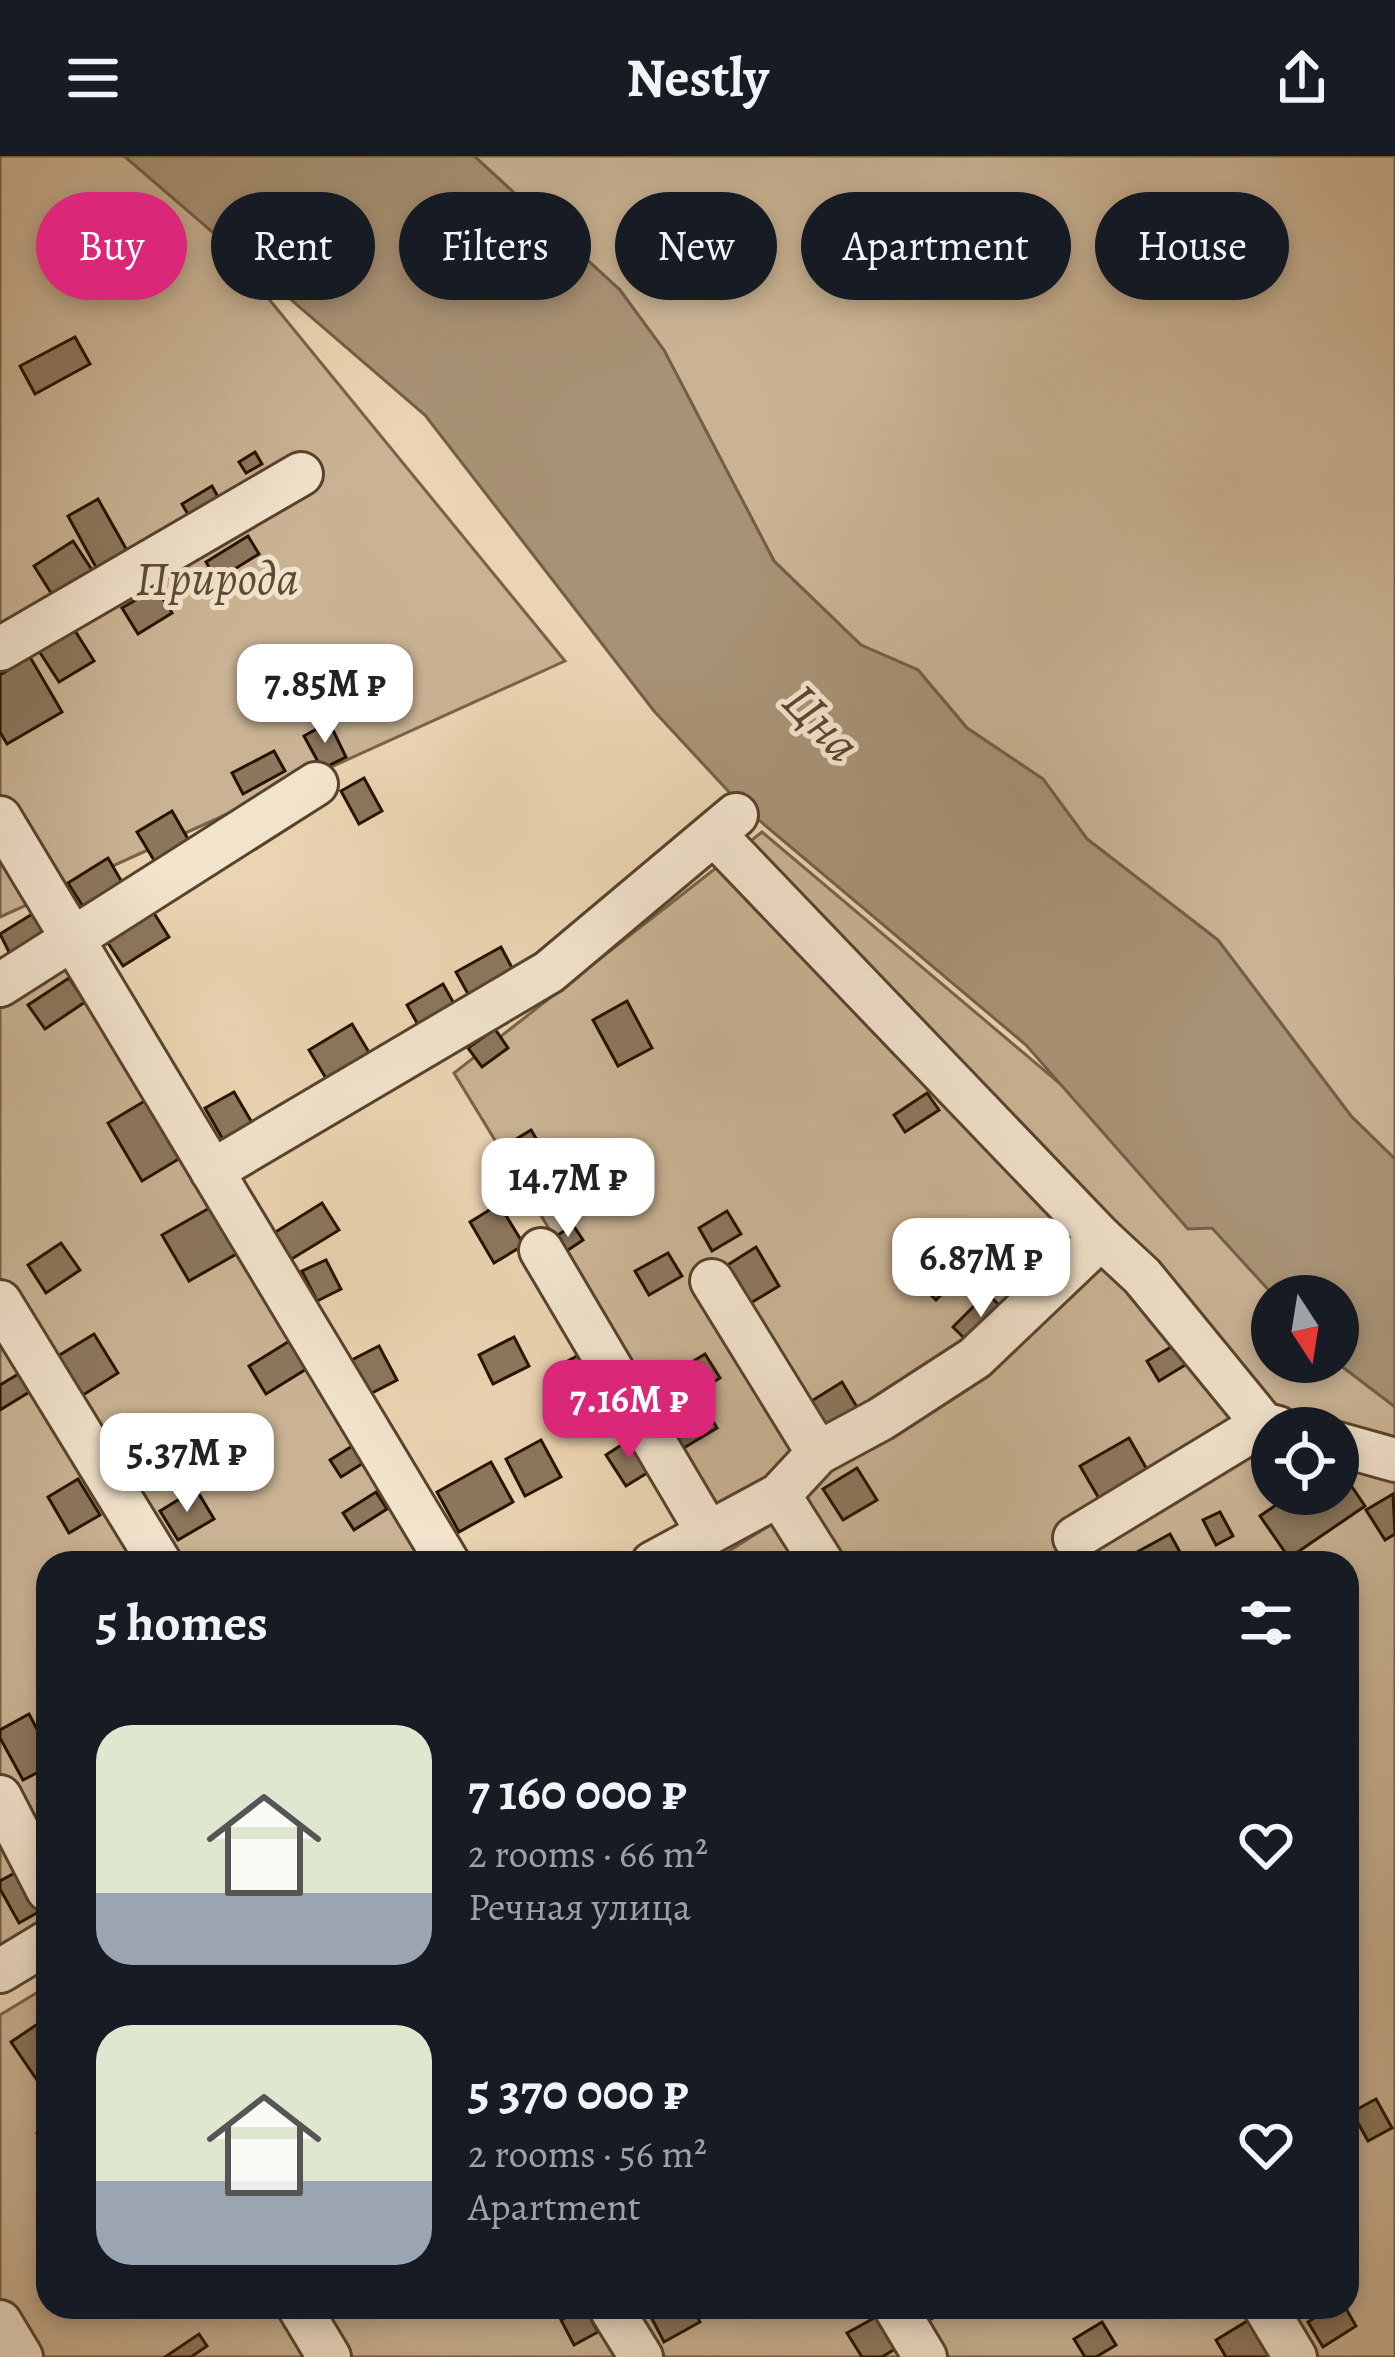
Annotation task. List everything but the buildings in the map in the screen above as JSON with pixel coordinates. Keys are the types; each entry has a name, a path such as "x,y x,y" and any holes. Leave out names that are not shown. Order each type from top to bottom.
{"street":[{"path":"0,649 301,474"},
{"path":"0,985 316,784"},
{"path":"0,818 441,1551"},
{"path":"212,1171 549,972 725,824 1101,1238 1142,1276 1255,1407"},
{"path":"673,1551 778,1495 818,1453 975,1358 1101,1238"},
{"path":"542,1250 707,1531"},
{"path":"712,1280 818,1453"},
{"path":"0,1302 153,1551"},
{"path":"1075,1538 1251,1437"},
{"path":"1359,1450 1395,1460"},
{"path":"778,1495 814,1551"},
{"path":"0,1797 36,1866"},
{"path":"0,1971 36,1949"},
{"path":"306,2319 329,2357"},
{"path":"617,2319 640,2357"},
{"path":"902,2319 925,2357"},
{"path":"1272,2319 1294,2357"},
{"path":"0,2323 21,2357"}],"green space":[{"name":"Природа","path":"0,156 146,156 181,192 36,192 36,300 187,300 187,199 211,228 211,300 270,300 565,661 0,917"},
{"path":"474,156 1395,156 1395,1159 1351,1116 1218,940 1087,839 1043,779 967,728 918,670 861,645 774,561 664,351 627,300 777,300 777,192 615,192 615,285 591,263 591,192 513,192"},
{"path":"762,832 1200,1202 1268,1275 1251,1275 1251,1383 1359,1383 1359,1370 1395,1383 1395,2357 1309,2357 1286,2319 1359,2319 1359,1551 834,1551 792,1480 725,1517 454,1073"},
{"path":"94,957 456,1551 36,1551 36,1926 0,1946 0,998"},
{"path":"783,1517 803,1551 729,1551"},
{"path":"36,1993 36,2319 878,2319 900,2357 0,2357 0,2015"},
{"path":"917,2319 1252,2319 1275,2357 940,2357"}],"water":[{"name":"Цна","path":"124,156 474,156 513,192 399,192 399,300 591,300 591,263 615,285 615,300 627,300 664,350 774,561 861,645 918,670 967,728 1043,779 1087,839 1218,940 1351,1116 1395,1159 1395,1407 1359,1380 1359,1275 1255,1275 1212,1228 1188,1229 1026,1045 741,805 654,711 425,415 291,300 375,300 375,192 211,192 211,231 187,210 187,192 166,192"}]}
